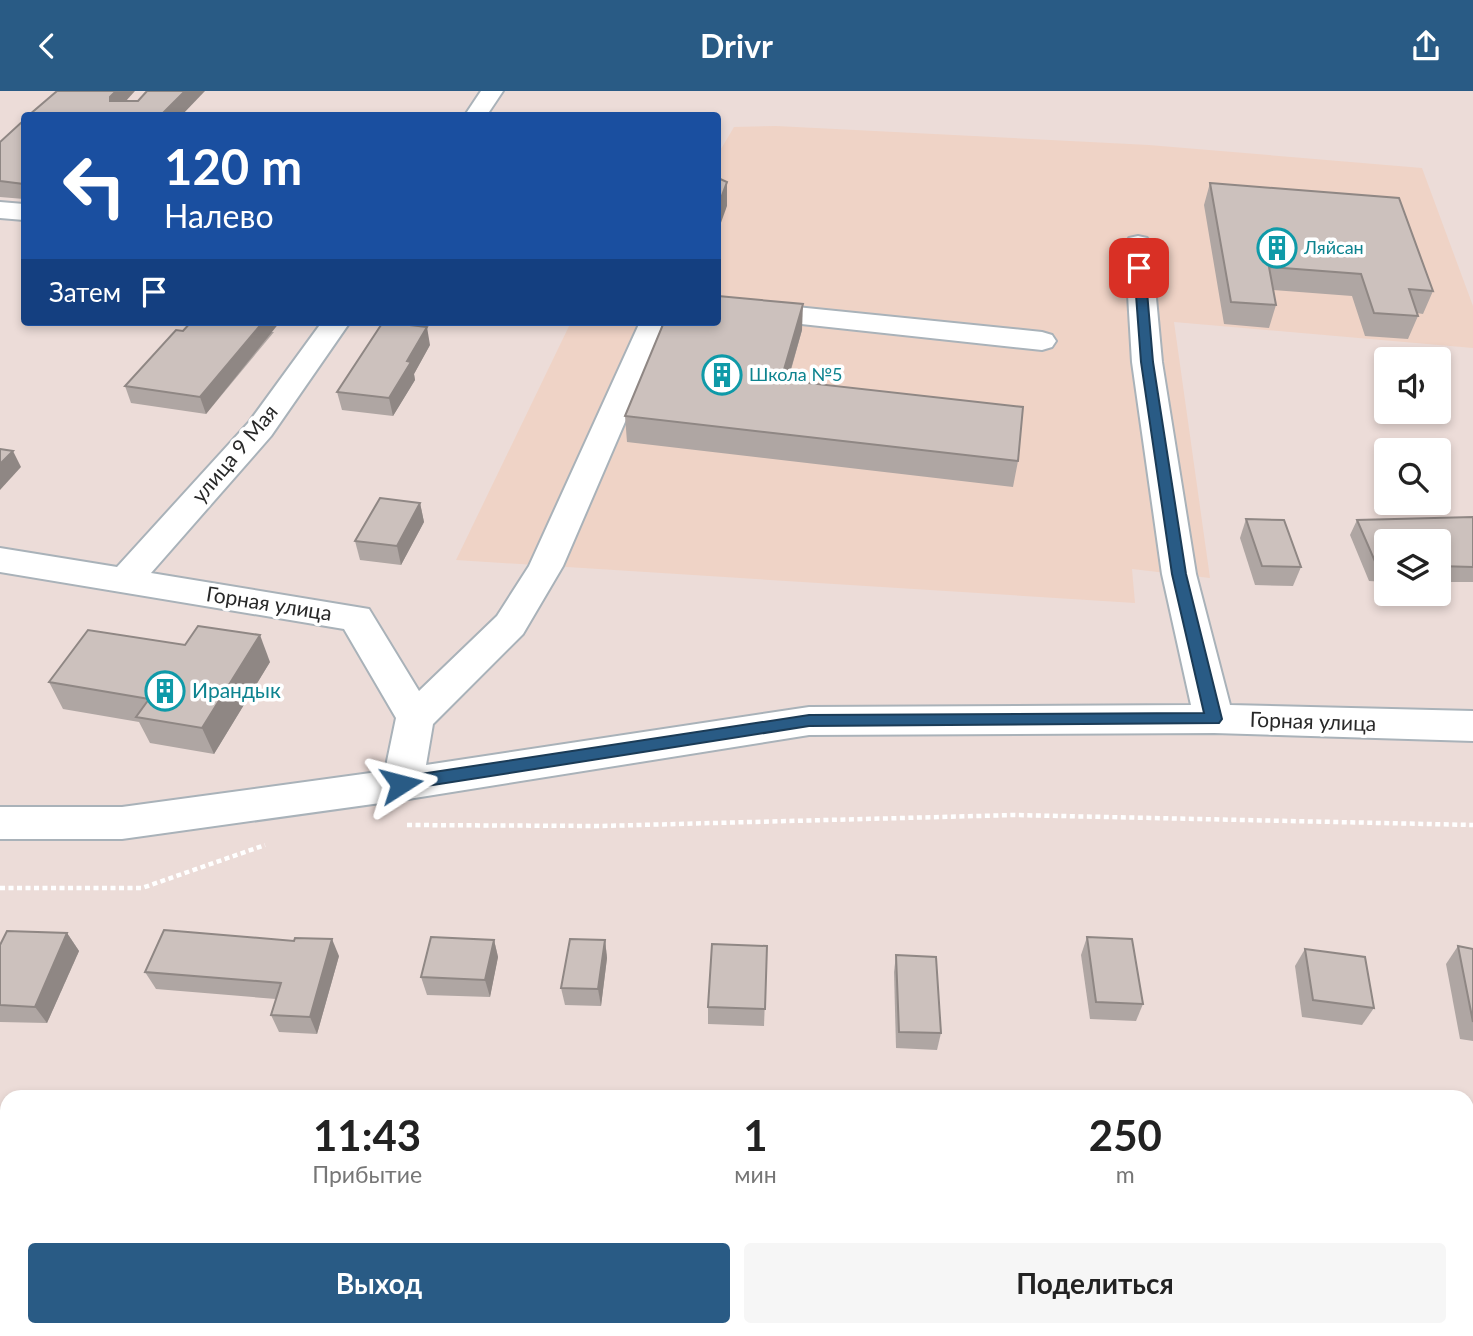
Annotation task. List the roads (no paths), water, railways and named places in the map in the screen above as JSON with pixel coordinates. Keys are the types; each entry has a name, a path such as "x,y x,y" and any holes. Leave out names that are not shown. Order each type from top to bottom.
{"street":[{"path":"478,112 492,91"},
{"path":"0,210 21,212"},
{"path":"1138,244 1147,362 1179,574 1214,719"},
{"path":"721,307 1042,341"},
{"name":"улица 9 Мая","path":"125,580 260,429 333,326"},
{"path":"401,784 415,718 510,625 546,566 652,326"},
{"name":"Горная улица","path":"0,560 356,618 415,718"},
{"name":"Горная улица","path":"0,823 122,823 401,784 809,720 1214,719 1473,726"}],"place":[{"name":"Ляйсан","path":"1277,248"},
{"name":"Школа №5","path":"722,375"},
{"name":"Ирандык","path":"165,691"}]}
